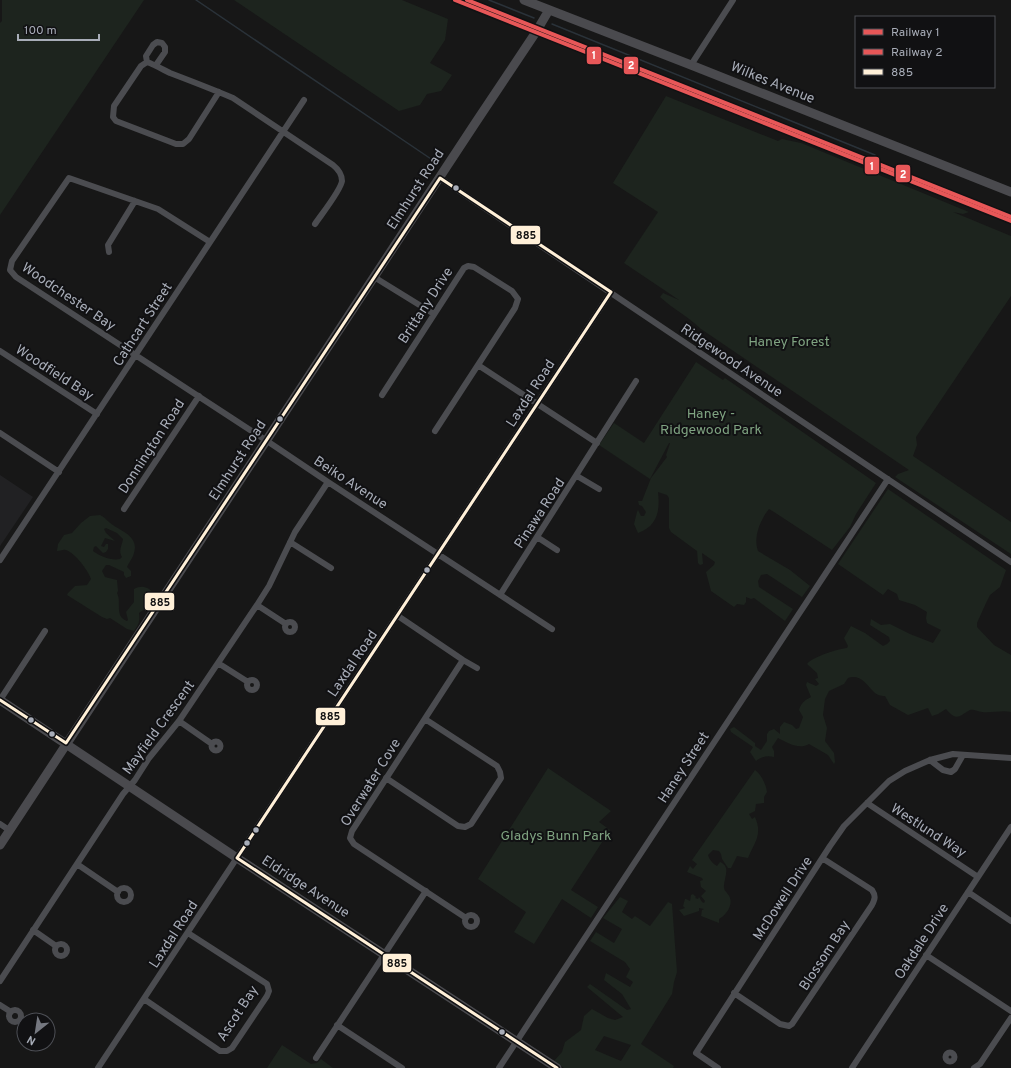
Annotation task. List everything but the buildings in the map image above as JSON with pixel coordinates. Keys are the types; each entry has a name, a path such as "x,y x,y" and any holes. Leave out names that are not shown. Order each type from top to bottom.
{"street":[{"name":"Wilkes Avenue","path":"524,0 1011,192"},
{"path":"691,65 733,0"},
{"name":"Elmhurst Road","path":"0,844 267,441 549,10"},
{"path":"147,62 146,56 152,45 157,42 162,43 165,47 165,52 156,65"},
{"path":"147,62 156,65 167,72 233,98 340,171 342,181 338,190 315,224"},
{"path":"147,62 141,66 114,106 113,117 116,121 176,144 184,144 189,139 219,92"},
{"name":"Cathcart Street","path":"0,560 304,100"},
{"name":"Woodchester Bay","path":"136,356 16,277 10,270 12,261 69,178 158,209 210,242"},
{"name":"Ridgewood Avenue","path":"440,178 1011,562"},
{"path":"109,252 108,245 135,201"},
{"name":"Brittany Drive","path":"382,395 464,268 468,266 474,267 512,291 518,299 515,308 435,430"},
{"path":"374,277 434,314"},
{"name":"Laxdal Road","path":"99,1068 611,292"},
{"name":"Woodfield Bay","path":"0,351 97,414"},
{"name":"Beiko Avenue","path":"136,356 552,629"},
{"path":"478,365 597,443"},
{"name":"Pinawa Road","path":"500,595 636,381"},
{"name":"Donnington Road","path":"124,509 199,396"},
{"path":"0,433 59,472"},
{"path":"576,476 599,489"},
{"name":"Haney Street","path":"499,1068 888,479"},
{"name":"Mayfield Crescent","path":"0,980 123,794 135,780 149,758 179,721 257,605 269,586 290,542 328,482"},
{"path":"537,537 557,550"},
{"path":"290,542 331,568"},
{"path":"257,605 286,624"},
{"path":"398,616 477,668"},
{"path":"0,700 45,631"},
{"name":"Overwater Cove","path":"463,660 352,830 350,838 354,844 466,918"},
{"path":"218,663 248,682"},
{"name":"Eldridge Avenue","path":"0,700 129,787 557,1068"},
{"path":"386,778 458,826 465,827 471,824 501,778 500,772 497,766 425,719"},
{"path":"179,721 212,744"},
{"name":"McDowell Drive","path":"718,1068 696,1053 841,830 866,803 896,776 930,760 953,754 1011,758"},
{"path":"930,760 943,770 951,772 955,769 963,754"},
{"name":"Westlund Way","path":"866,803 978,877"},
{"path":"0,824 9,830"},
{"name":"Oakdale Drive","path":"852,1068 978,877 1009,836 1011,827"},
{"name":"Blossom Bay","path":"734,993 780,1024 789,1026 792,1024 872,905 875,899 875,894 872,890 822,858"},
{"path":"77,864 118,892"},
{"path":"316,1058 426,891"},
{"path":"968,892 1011,921"},
{"path":"33,930 56,946"},
{"name":"Ascot Bay","path":"144,999 220,1050 227,1051 232,1048 267,996 269,991 267,984 188,933"},
{"path":"926,955 1011,1011"},
{"path":"0,1005 11,1012"},
{"path":"974,1068 980,1064 1010,1020"},
{"path":"337,1025 402,1068"},
{"path":"952,1061 956,1068"}],"shaded area":[{"path":"0,475 33,497 0,546"}],"green space":[{"path":"2,0 144,0 0,215 0,23 2,21"},
{"path":"234,0 402,0 448,19 445,40 430,63 452,75 441,91 427,94 420,105 399,111"},
{"name":"Haney Forest","path":"666,96 778,141 782,139 801,143 969,212 963,214 953,212 1011,236 1011,296 916,437 917,445 913,456 1011,522 1011,554 895,477 898,474 909,470 701,329 660,297 663,293 679,300 624,263 658,212 613,183"},
{"name":"Haney - Ridgewood Park","path":"696,362 723,380 725,378 876,483 856,514 850,527 832,550 769,509 766,513 758,529 756,540 758,551 790,570 810,586 802,597 767,574 761,575 758,581 759,587 793,609 785,621 754,598 751,599 746,597 746,602 744,605 737,604 734,607 711,591 706,572 714,565 715,562 702,553 703,564 700,565 698,563 697,551 671,532 669,528 669,498 667,495 658,492 659,505 654,522 645,530 638,533 634,524 637,512 638,510 641,516 644,516 646,512 642,506 639,505 638,501 642,501 651,478 667,457 666,455 670,443 650,479 599,445 614,423 644,443"},
{"path":"888,489 1006,570 1000,587 990,595 977,623 977,627 994,645 1011,655 1011,712 982,712 970,710 956,717 946,709 932,716 928,708 908,715 890,705 885,696 876,693 862,680 852,677 848,678 844,684 829,691 825,699 823,715 827,728 825,741 834,753 834,764 828,755 809,744 805,746 797,746 778,738 772,747 774,757 764,757 756,761 750,752 753,747 731,732 730,729 734,727 755,743 755,746 761,750 767,741 767,734 769,731 774,729 780,734 780,727 784,722 792,725 796,729 799,728 803,717 799,710 801,705 811,697 806,685 807,682 816,686 819,684 815,679 818,678 817,673 807,664 825,654 847,648 848,646 844,638 851,626 865,633 883,646 890,641 889,637 870,625 871,619 881,625 890,624 933,643 941,630 927,623 927,612 915,605 899,600 897,594 888,589 883,595 838,564"},
{"path":"90,516 102,516 129,536 134,543 135,547 133,555 127,567 131,571 131,576 126,578 124,572 109,565 106,565 102,571 105,577 117,580 119,613 123,619 127,621 126,612 134,602 134,589 144,587 153,593 149,606 139,613 139,622 134,631 127,629 110,618 107,619 102,617 67,595 75,586 87,585 91,579 77,558 70,552 65,550 57,551 58,544 64,535 72,533","holes":["106,528 117,533 123,539 120,550 122,557 120,559 106,558 93,551 94,547 96,546 103,553 106,552 108,549 108,544 104,547 101,546 105,538 115,541 106,533 104,529"]},
{"name":"Gladys Bunn Park","path":"548,768 611,811 599,822 610,830 571,890 598,907 591,918 562,899 534,944 514,932 526,912 478,879"},
{"path":"755,770 763,780 767,792 764,797 764,803 756,804 755,811 749,814 752,819 755,817 758,834 748,858 737,856 731,868 728,868 719,851 713,850 708,855 710,860 717,866 720,862 726,867 724,888 731,901 729,907 724,916 719,919 719,923 701,916 702,910 704,909 699,908 699,911 684,916 679,910 685,908 683,906 685,899 690,901 691,895 693,894 696,897 695,898 698,899 699,897 704,903 705,901 701,896 706,891 701,887 700,881 703,880 702,878 687,872 690,866 693,869 697,864 692,860"},
{"path":"620,897 628,901 622,912 632,919 635,916 650,926 668,902 672,904 677,972 672,994 641,1044 674,1066 673,1068 564,1068 554,1061 562,1052 565,1042 581,1030 584,1016 592,1009 608,1018 615,1020 623,1017 587,987 590,984 627,1010 631,1009 622,994 604,980 606,973 630,987 633,982 626,977 630,969 625,962 590,941 596,932 614,943 622,929 603,918","holes":["604,1036 631,1045 621,1061 595,1050"]},
{"path":"282,1045 311,1064 317,1063 321,1059 333,1068 267,1068"}],"waterway":[{"path":"196,0 437,163"},
{"path":"489,0 534,18"},
{"path":"552,24 875,155"}],"rail line":[{"name":"1","path":"455,0 1011,221"},
{"name":"2","path":"467,0 1011,217"}],"transit line":[{"name":"885","path":"440,178 611,292"},
{"name":"885","path":"66,743 440,178"},
{"name":"885","path":"237,858 611,292"},
{"name":"885","path":"0,700 66,743"},
{"name":"885","path":"237,858 557,1068"}]}
